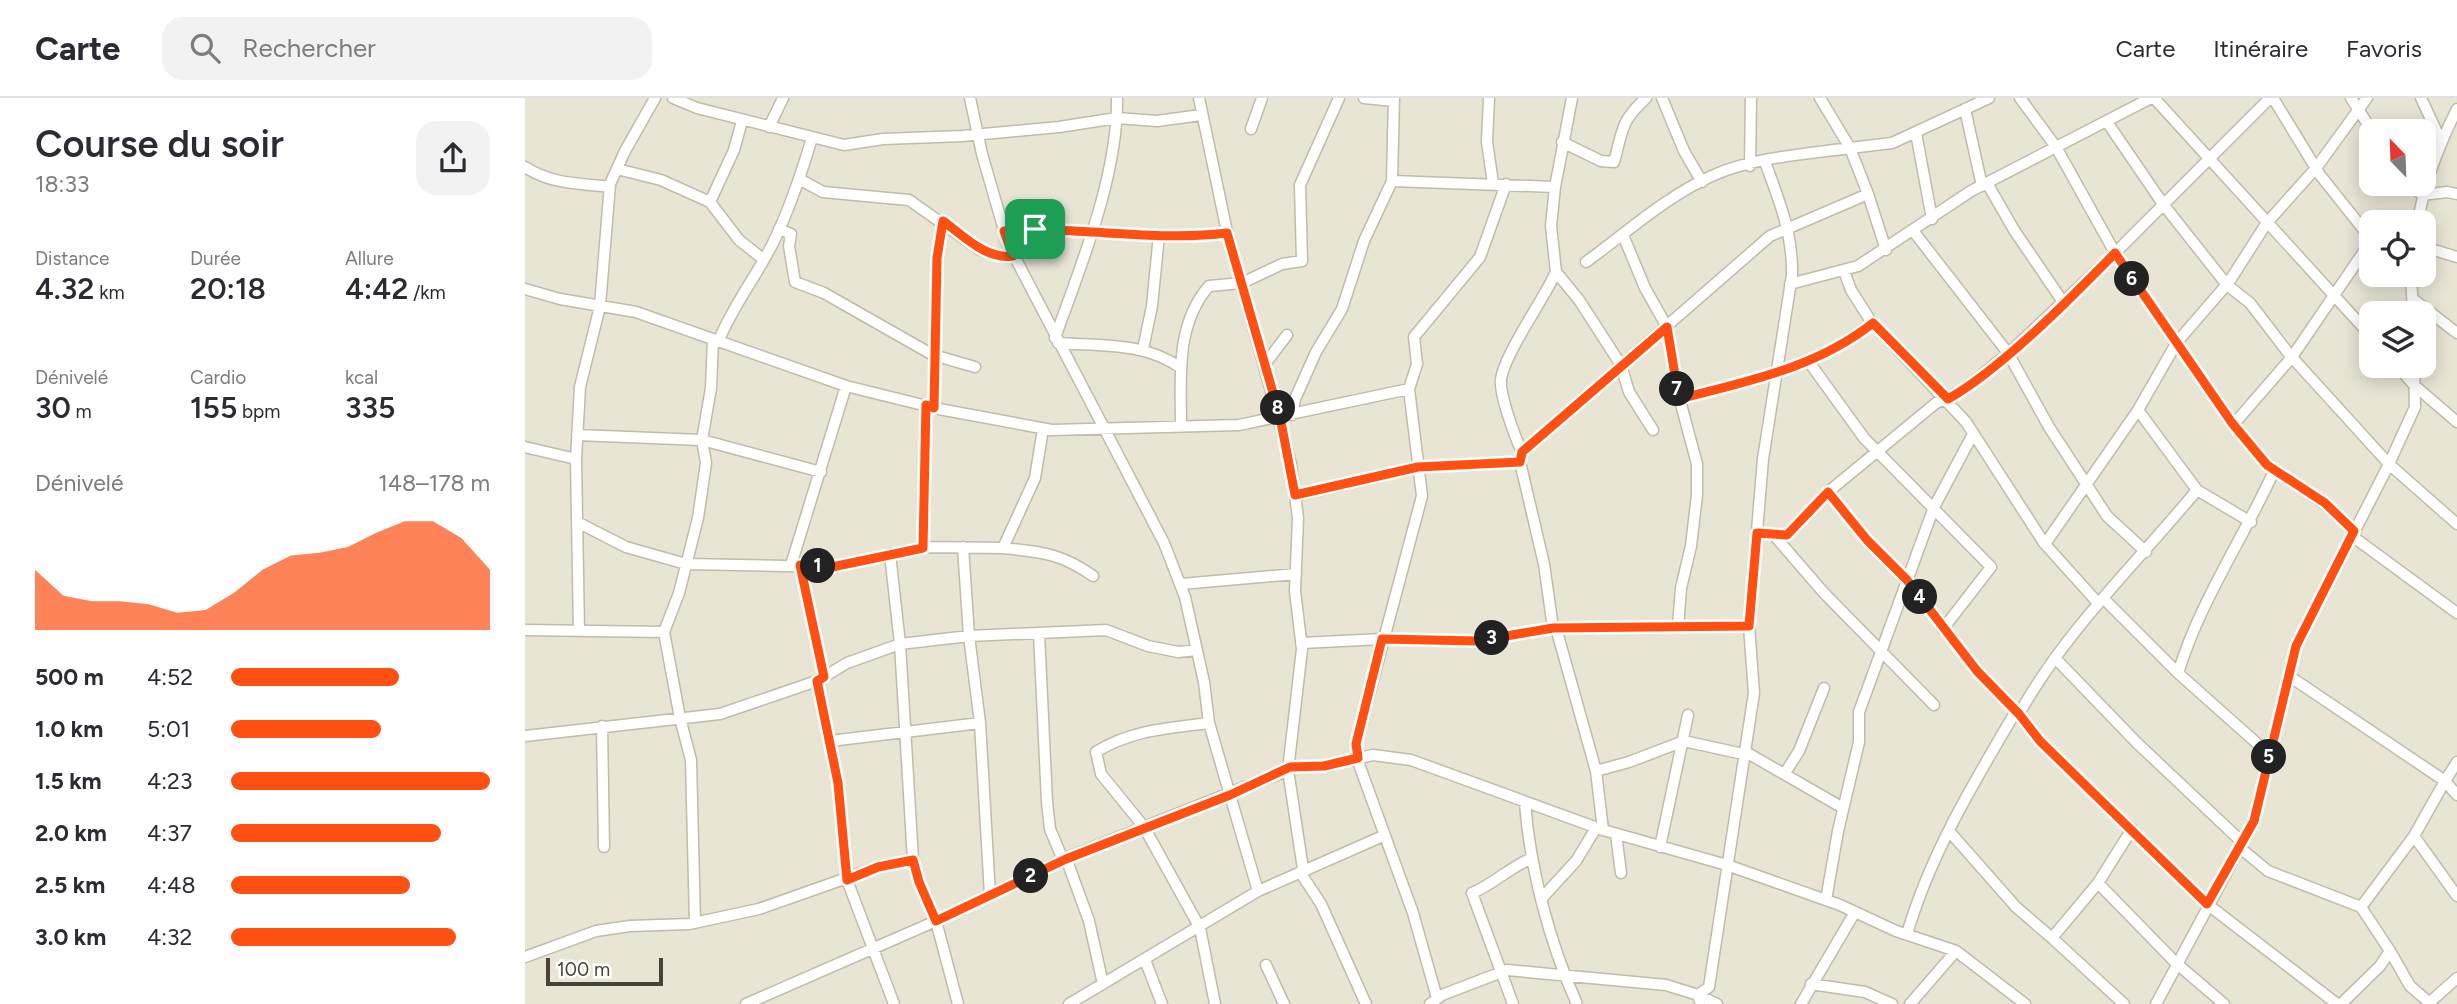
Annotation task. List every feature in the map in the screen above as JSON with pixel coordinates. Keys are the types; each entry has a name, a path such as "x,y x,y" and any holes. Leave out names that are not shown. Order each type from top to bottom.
{"street":[{"path":"579,631 576,459 580,387 600,306 610,187 655,98"},
{"path":"673,98 742,121 844,145 883,139 979,135 1117,118 1157,121 1201,116"},
{"path":"769,127 783,98"},
{"path":"970,98 1004,231 1013,256 1164,543 1181,584 1197,650 1209,723 1258,891"},
{"path":"1057,341 1092,231 1117,118 1117,98"},
{"path":"1199,98 1227,233 1280,417 1295,495 1296,574 1301,643 1289,768 1301,871 1321,904 1366,1004"},
{"path":"1251,129 1262,98"},
{"path":"1181,426 1184,337 1198,299 1209,286 1242,283 1282,264 1302,261 1300,185 1339,98"},
{"path":"1292,415 1295,399 1316,352 1342,309 1364,241 1392,181 1394,100 1364,98"},
{"path":"1489,98 1487,142 1493,183"},
{"path":"1572,98 1562,142 1551,226 1556,272 1579,300 1621,365 1629,392 1653,430"},
{"path":"1562,142 1601,161 1614,162 1621,128 1631,112 1646,98"},
{"path":"1662,98 1684,152 1702,182"},
{"path":"1750,166 1751,98"},
{"path":"1819,98 1850,148 1886,250"},
{"path":"1586,262 1714,175 1765,162 1892,143 1989,98"},
{"path":"2020,98 2056,147 2115,253 2233,425 2274,471 2325,503 2353,533 2457,613"},
{"path":"1790,284 1844,271 1886,250 1984,184 2152,98 2211,158 2266,224 2359,323"},
{"path":"1757,533 1787,535 1828,492 1936,403 1964,390 2008,353 2115,253 2271,98 2316,168 2359,224"},
{"path":"2351,98 2364,119"},
{"path":"2045,544 2138,410 2177,342 2227,285 2266,224 2316,168 2367,98"},
{"path":"2421,98 2441,141"},
{"path":"1965,109 1984,184 2063,302"},
{"path":"2436,155 2456,112"},
{"path":"710,202 730,161 742,121"},
{"path":"2107,122 2162,204 2227,285 2250,303 2292,357 2389,464 2457,524"},
{"path":"1916,133 1933,219"},
{"path":"695,923 691,760 664,632 698,518 706,463 702,440 716,340 779,229 812,138"},
{"path":"1700,1000 1709,987 1754,693 1749,626 1763,459 1790,284 1792,247 1788,227 1765,162"},
{"path":"525,167 558,184 610,187"},
{"path":"617,169 661,180 710,202 739,240 763,260"},
{"path":"799,179 823,192 901,197 943,221 980,250 1006,257 1013,256"},
{"path":"1392,181 1555,187"},
{"path":"1506,184 1480,257 1414,337 1417,364 1409,389 1422,496 1356,744 1358,758 1383,836 1413,913 1437,1001 1507,970 1666,985 1700,1000 1717,1004"},
{"path":"2436,193 2457,194"},
{"path":"1295,495 1418,467 1521,457 1747,254 1788,227 1868,194"},
{"path":"923,548 937,258 943,221"},
{"path":"779,229 790,234 789,246 795,282 824,293 933,355 975,368"},
{"path":"1004,231 1092,231 1189,238 1227,233"},
{"path":"1914,232 2008,353 2049,427 2107,516 2146,552"},
{"path":"1143,349 1152,306 1159,234"},
{"path":"1623,235 1645,288 1667,327 1679,399 1697,464 1695,508 1681,588 1678,627"},
{"path":"2436,251 2457,257"},
{"path":"2233,425 2292,357 2359,258"},
{"path":"1844,271 1851,290 1873,323 1948,399 2045,544 2178,673 2270,755"},
{"path":"1542,898 1576,861 1599,829 1596,771 1555,628 1521,457 1501,379 1522,333 1556,272"},
{"path":"2412,287 2413,299 2457,333"},
{"path":"525,289 636,312 846,386 1043,429 1239,425 1409,389"},
{"path":"1679,399 1777,374 1809,362 1836,350 1873,323"},
{"path":"1265,364 1287,335"},
{"path":"1057,341 1143,349 1164,356 1181,368"},
{"path":"1809,362 1836,402 1991,567 1943,629"},
{"path":"2407,378 2457,422"},
{"path":"2156,1004 2207,904 2254,821 2296,646 2389,464 2415,407 2414,378"},
{"path":"846,386 795,565 821,679 829,741 838,783 847,880 894,1004"},
{"path":"2138,410 2197,490 2251,522"},
{"path":"1003,548 1035,478 1043,429"},
{"path":"1826,900 1843,808 1859,742 1859,712 1934,507 1973,434"},
{"path":"577,435 702,440 821,472"},
{"path":"525,447 576,459"},
{"path":"2178,673 2204,604 2251,522 2274,471"},
{"path":"1907,934 1914,910 1964,797 2040,676 2101,600 2146,552 2197,490"},
{"path":"1828,492 1867,540 1907,580 1977,671 2017,712 2040,741 2207,904 2339,1004 2390,951"},
{"path":"577,522 626,547 686,564 832,567 923,548 1003,548 1052,553 1073,561 1093,576"},
{"path":"1773,534 1880,653 1934,705"},
{"path":"963,547 969,636 981,723 990,895"},
{"path":"890,554 900,644 913,860 919,882 936,921 958,1004"},
{"path":"1181,584 1296,574"},
{"path":"1301,643 1382,639 1477,641 1555,628 1749,626"},
{"path":"525,630 664,632"},
{"path":"525,736 720,714 821,679 847,663 900,644 969,636 1106,630 1148,646 1178,652 1197,650"},
{"path":"1039,633 1047,802 1051,829 1089,921 1103,984"},
{"path":"2055,658 2137,743 2268,871 2361,907 2410,986 2430,1003 2457,978"},
{"path":"2289,676 2445,781 2457,794"},
{"path":"1785,774 1799,751 1824,688"},
{"path":"1660,847 1688,715"},
{"path":"829,741 981,723"},
{"path":"1209,723 1150,731 1119,739 1096,752 1101,774 1144,827 1200,928 1216,1004"},
{"path":"601,726 604,847"},
{"path":"1596,771 1629,762 1684,741 1744,752 1843,808"},
{"path":"746,1004 936,921 1065,859 1230,795 1289,768 1324,766 1373,755 1411,760 1599,829 1727,864 1826,900 1907,934 1957,951 2025,1004"},
{"path":"2361,907 2414,836 2457,762"},
{"path":"1525,803 1531,858 1564,976 1577,1004"},
{"path":"2052,937 2098,883 2132,829"},
{"path":"1949,831 2016,907 2123,1004"},
{"path":"1616,834 1621,873"},
{"path":"1069,1004 1081,1001 1103,984 1258,891 1383,836"},
{"path":"2414,836 2457,896"},
{"path":"1513,1004 1472,893 1489,886 1515,865 1531,858"},
{"path":"525,957 596,931 630,926 695,923 781,903 878,867 913,860"},
{"path":"2098,883 2176,963 2224,1004"},
{"path":"1801,1004 1855,912"},
{"path":"1910,1004 1957,951"},
{"path":"1145,960 1161,1004"},
{"path":"1266,965 1283,1004"},
{"path":"1811,984 1865,992 1892,1004"}],"shaded area":[{"path":"525,98 2457,98 2457,1004 525,1004"}],"route":[{"path":"943,221 980,250 1006,257 1013,256 1004,231 1035,229 1159,234 1189,238 1227,233 1280,417 1295,495 1418,467 1520,462 1522,452 1667,327 1679,399 1777,374 1836,350 1873,323 1948,399 1964,390 2013,349 2115,253 2232,423 2267,465 2325,503 2354,531 2296,646 2254,821 2207,904 2040,741 2019,714 1977,671 1907,580 1867,540 1828,492 1787,535 1757,533 1749,626 1553,628 1477,641 1382,639 1356,744 1358,758 1324,766 1290,767 1230,795 1066,859 936,921 919,882 913,860 878,867 847,880 838,783 817,681 824,677 800,565 832,567 923,548 926,405 934,408 932,364 937,258 943,221"}]}
